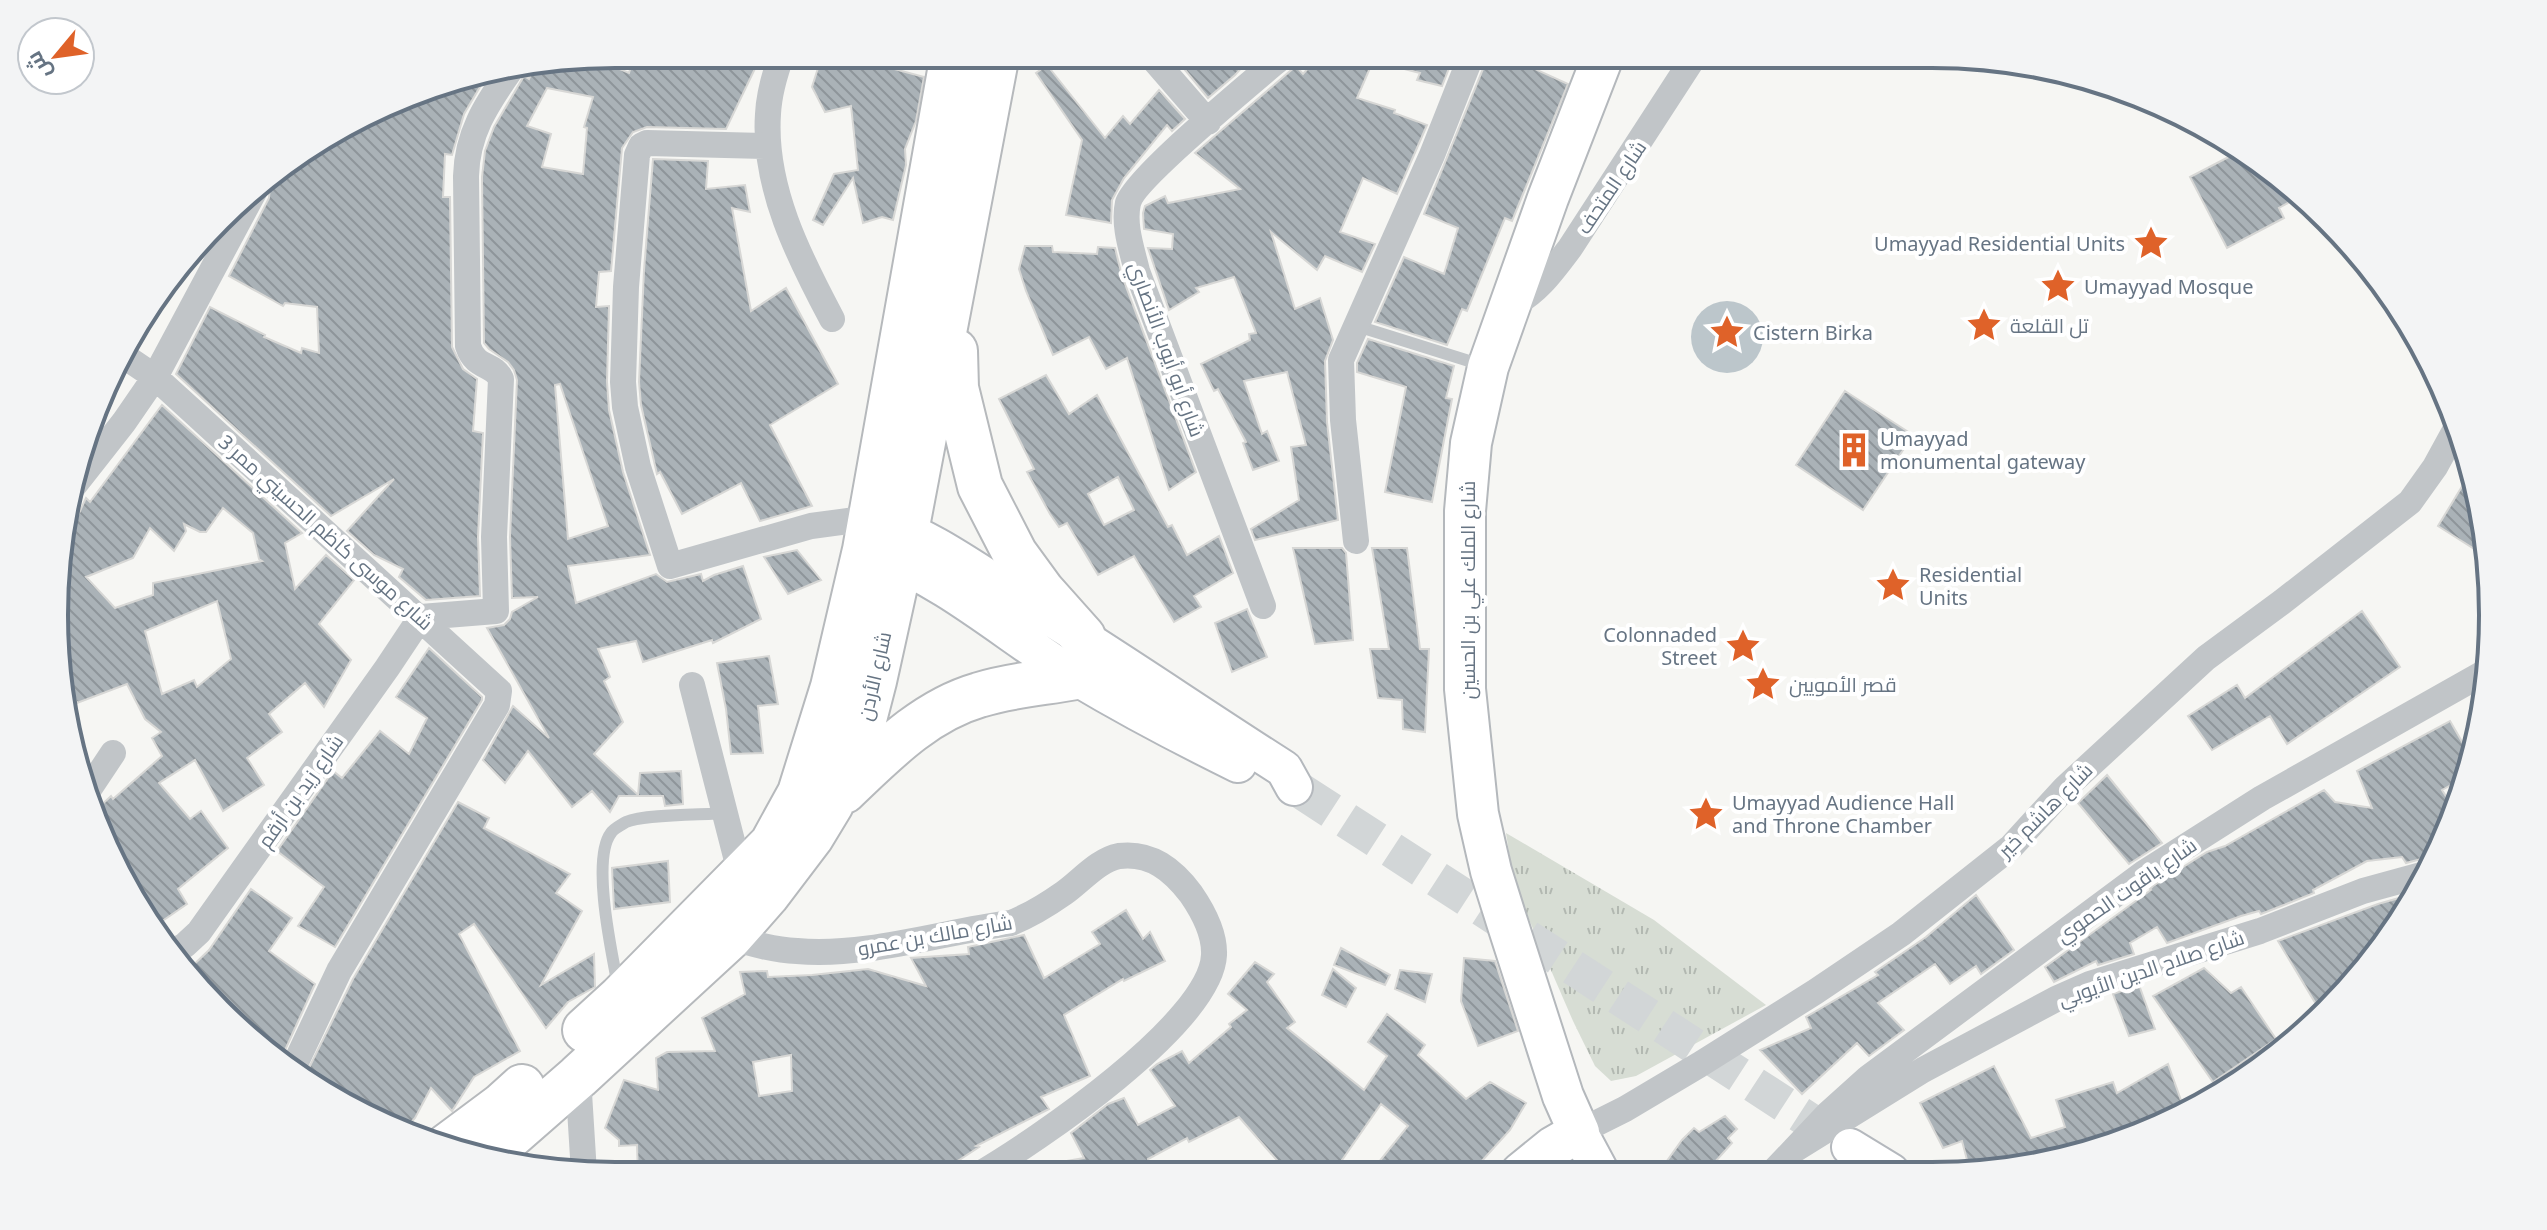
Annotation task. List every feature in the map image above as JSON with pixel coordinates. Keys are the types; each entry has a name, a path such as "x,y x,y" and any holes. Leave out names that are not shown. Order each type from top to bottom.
{"highway":[{"name":"شارع الأردن","path":"496,1148 730,937 811,837 831,804 859,739 885,540 896,384 951,68"},
{"name":"شارع الأردن","path":"457,1138 501,1106 620,998 741,876 772,844 800,793 833,687 885,540 954,285 994,68"},
{"path":"831,804 891,747 945,708 976,695 1043,683 1079,657 1042,591 1015,554 980,486 956,388 954,285"}],"main road":[{"name":"شارع الملك علي بن الحسين","path":"1579,1132 1563,1096 1507,922 1478,814 1465,689 1465,511 1471,443 1488,367 1599,68"},
{"path":"885,540 967,604 1079,657 1219,755 1298,789"},
{"path":"1535,1162 1579,1132 1595,1162"},
{"path":"1850,1147 1875,1162"}],"street":[{"path":"777,68 768,113 768,146 785,219 799,255 832,319"},
{"path":"1161,68 1208,122"},
{"name":"شارع أبو أيوب الأنصاري","path":"1263,606 1137,271 1128,226 1132,195 1154,170 1269,68"},
{"path":"1356,541 1340,370 1344,352 1432,155 1466,68"},
{"name":"شارع المتحف","path":"1511,306 1532,294 1570,248 1687,68"},
{"path":"421,617 496,611 494,537 501,379 496,371 474,360 468,346 466,158 474,128 503,80"},
{"path":"768,146 647,143 641,146 637,155 626,287 623,382 638,467 670,566 811,526 885,540"},
{"path":"89,467 155,377 241,216"},
{"name":"شارع موسى كاظم الحسيني ممر 3","path":"131,361 155,377 421,617 496,687 500,695 497,705 339,971 297,1060"},
{"name":"شارع هاشم خير","path":"1579,1132 1625,1109 1815,992 1901,934 1988,866 2011,847 2065,788 2189,673 2410,502 2450,439"},
{"name":"شارع زيد بن أرقم","path":"181,948 199,932 421,617"},
{"name":"شارع ياقوت الحموي","path":"1794,1150 1859,1086 2144,873 2275,790 2475,678"},
{"path":"692,685 741,876"},
{"path":"94,781 113,753"},
{"name":"شارع مالك بن عمرو","path":"730,937 760,946 800,952 853,951 946,932 1011,923 1034,914 1095,867 1118,856 1141,857 1162,863 1174,872 1202,910 1214,955 1196,1002 1117,1078 1000,1162"},
{"name":"شارع صلاح الدين الأيوبي","path":"1783,1162 1794,1150 1923,1070 2056,999 2090,984 2260,931 2363,891 2412,878"},
{"path":"1914,1044 1923,1070"},
{"path":"578,1077 583,1161"}],"lane":[{"path":"1357,326 1488,367"},
{"path":"620,998 607,921 602,859 611,833 626,822 642,819 726,813"}],"green space":[{"path":"1506,833 1654,920 1766,1005 1636,1076 1611,1081 1595,1066 1514,885"}],"shaded area":[{"name":"Cistern Birka","path":"1727,301 1747,307 1757,317 1763,337 1757,357 1747,367 1727,373 1707,367 1697,357 1691,337 1697,317 1707,307"}],"building":[{"path":"617,68 629,73 631,68 755,68 726,129 647,127 633,132 622,148 611,271 599,272 596,307 609,306 609,410 623,472 650,555 568,566 576,603 656,574 667,582 701,574 703,581 743,566 761,619 713,643 712,640 643,662 636,641 598,649 610,677 604,681 623,722 594,754 638,795 640,773 681,771 683,804 665,806 663,796 619,796 610,812 592,791 572,807 528,751 505,783 483,760 513,706 549,738 487,628 504,625 512,612 538,597 512,598 510,537 517,380 508,362 484,343 482,177 485,151 494,127 524,76 529,79 531,75 544,73","holes":["547,88 593,97 584,127 587,128 583,174 542,167 551,134 527,126","560,384 608,526 568,539 555,385"]},
{"path":"818,68 890,68 924,77 916,121 905,149 906,165 893,220 882,217 863,223 853,178 823,225 813,220 834,174 858,170 851,106 825,112 812,87"},
{"path":"1049,68 1105,138 1123,116 1130,124 1159,90 1185,119 1172,131 1167,125 1124,178 1112,200 1111,223 1066,215 1082,140 1036,73"},
{"path":"1183,68 1241,68 1235,75 1208,98"},
{"path":"1294,68 1303,74 1308,68 1370,68 1357,98 1395,110 1394,113 1427,125 1397,194 1363,178 1340,232 1375,244 1362,272 1325,256 1317,270 1271,232 1295,309 1320,298 1333,340 1325,361 1327,422 1338,520 1255,540 1251,529 1299,500 1291,447 1306,445 1287,372 1244,381 1262,434 1267,431 1279,461 1253,470 1243,443 1246,442 1201,364 1250,340 1249,334 1256,333 1234,277 1196,288 1199,292 1169,310 1148,248 1172,249 1173,234 1144,229 1143,213 1145,206 1165,196 1168,203 1240,189 1195,153"},
{"path":"1400,68 1449,68 1442,86 1417,80 1420,73"},
{"path":"1483,68 1533,68 1568,84 1512,221 1505,218 1467,311 1462,309 1447,345 1375,322 1404,257 1444,274 1458,228 1424,214"},
{"path":"481,85 464,114 452,155 445,154 443,197 450,197 452,347 463,369 477,379 473,431 483,433 478,537 480,596 426,600 399,577 403,569 374,555 347,531 394,479 331,516 176,374 210,307 264,337 301,353 302,348 319,353 317,307 285,303 283,306 229,276 269,198 270,191 282,181 341,141 406,110"},
{"path":"2230,156 2290,202 2279,208 2284,218 2227,248 2190,177"},
{"path":"653,159 708,161 706,189 745,185 750,212 732,208 751,311 786,288 838,384 770,425 812,506 760,521 741,483 682,514 660,472 657,474 641,405 639,382"},
{"path":"1025,246 1052,246 1053,252 1097,254 1098,247 1115,248 1122,276 1196,472 1169,490 1127,358 1106,369 1089,337 1053,355 1019,269"},
{"path":"1368,339 1454,366 1446,398 1452,399 1432,502 1385,492 1406,387 1357,372 1357,363"},
{"path":"1046,375 1069,414 1097,395 1168,527 1172,525 1187,555 1219,536 1233,573 1194,596 1201,607 1174,622 1134,556 1098,575 1067,523 1059,527 1050,514 1027,472 1034,469 999,399","holes":["1118,477 1134,510 1104,525 1088,494"]},
{"name":"Umayyad monumental gateway","path":"1845,391 1913,435 1863,510 1796,465"},
{"path":"162,405 302,533 285,543 295,589 326,555 354,580 319,624 351,660 324,707 305,683 269,714 282,732 247,758 264,785 223,811 195,760 159,783 190,819 201,811 228,848 178,889 187,904 162,921 124,857 102,804 111,796 113,799 162,756 152,738 161,732 145,719 127,684 77,703 75,698 69,651 69,579 78,516 86,498 90,502","holes":["223,508 253,533 262,561 153,583 153,595 115,608 86,577 133,558 150,528 174,551 186,531 184,524 206,532","217,601 231,659 197,687 194,680 162,694 145,631"]},
{"path":"2463,485 2475,549 2438,526"},
{"path":"1293,548 1342,548 1346,553 1353,640 1315,644"},
{"path":"1372,548 1407,548 1420,649 1429,649 1425,732 1403,729 1402,700 1378,698 1370,649 1389,649"},
{"path":"797,550 821,580 788,594 764,557"},
{"path":"1247,609 1267,657 1232,672 1215,623"},
{"path":"2362,611 2400,667 2287,744 2270,716 2212,750 2188,716 2237,685 2245,698"},
{"path":"429,648 482,700 335,947 298,926 324,887 277,851 333,771 342,778 380,731 409,754 427,718 396,697"},
{"path":"769,656 778,704 758,706 763,753 731,754 717,663"},
{"path":"2450,721 2463,744 2452,784 2442,790 2447,798 2422,859 2406,863 2402,857 2367,861 2313,890 2314,893 2261,914 2259,911 2241,916 2167,943 2157,927 2130,943 2134,954 2098,965 2096,961 2054,982 2045,967 2153,886 2207,852 2225,846 2324,790 2335,802 2372,808 2357,771"},
{"path":"2107,775 2162,843 2129,864 2078,803"},
{"path":"458,802 489,818 484,828 570,874 556,893 582,911 541,985 594,954 595,987 568,1002 546,1028 474,924 459,934 520,1051 474,1077 452,1111 431,1088 411,1122 373,1106 309,1068 353,979"},
{"path":"668,861 670,902 614,909 612,868"},
{"path":"251,889 292,918 269,951 315,984 285,1051 228,1002 194,964 209,950"},
{"path":"1976,895 2014,950 1981,974 1976,966 1950,984 1935,964 1878,1003 1904,1030 1869,1056 1857,1043 1802,1094 1760,1050 1811,1028 1806,1017 1878,975 1875,972 1926,937"},
{"path":"2400,898 2366,948 2316,1005 2278,941"},
{"path":"1126,910 1143,939 1150,932 1165,961 1123,979 1064,1015 1090,1076 1041,1097 1049,1109 976,1146 979,1147 956,1162 638,1162 637,1145 619,1146 619,1140 605,1128 624,1080 658,1090 656,1058 667,1052 715,1051 702,1018 745,994 740,972 767,971 768,977 868,969 926,986 911,958 969,954 968,947 1024,935 1044,978 1100,944 1092,932","holes":["791,1055 792,1091 759,1096 753,1062"]},
{"path":"1341,948 1390,975 1385,985 1334,965"},
{"path":"1464,958 1495,961 1518,1031 1478,1046 1461,1001"},
{"path":"1255,962 1274,974 1267,982 1295,1022 1287,1028 1364,1090 1387,1056 1368,1042 1387,1014 1425,1045 1418,1055 1466,1099 1490,1082 1526,1103 1510,1130 1481,1162 1379,1162 1408,1126 1381,1104 1341,1162 1278,1162 1239,1117 1189,1142 1187,1138 1148,1159 1149,1162 1061,1162 1084,1158 1071,1133 1108,1104 1124,1098 1138,1125 1175,1106 1150,1070 1182,1051 1189,1063 1231,1027 1229,1024 1247,1010 1228,994"},
{"path":"2204,968 2231,993 2241,987 2276,1039 2213,1082 2153,996"},
{"path":"1333,969 1356,988 1346,1007 1322,995"},
{"path":"1400,970 1432,974 1425,1002 1395,989"},
{"path":"2139,985 2155,1029 2129,1036 2113,994"},
{"path":"2168,1064 2182,1102 2108,1133 2074,1143 1967,1161 1962,1141 1943,1148 1920,1103 1994,1066 2031,1138 2065,1127 2056,1100 2113,1082 2117,1093"},
{"path":"1725,1116 1737,1129 1728,1138 1732,1143 1715,1162 1666,1162 1694,1128 1699,1132"}],"tunnel":[{"path":"1301,791 1847,1145"}],"place":[{"name":"Umayyad Residential Units","path":"2151,243"},
{"name":"Umayyad Mosque","path":"2058,286"},
{"name":"تل القلعة","path":"1984,325"},
{"name":"Cistern Birka","path":"1727,332"},
{"name":"Umayyad monumental gateway","path":"1854,450"},
{"name":"Residential Units","path":"1893,585"},
{"name":"Colonnaded Street","path":"1743,646"},
{"name":"قصر الأمويين","path":"1763,684"},
{"name":"Umayyad Audience Hall and Throne Chamber","path":"1706,814"}]}
